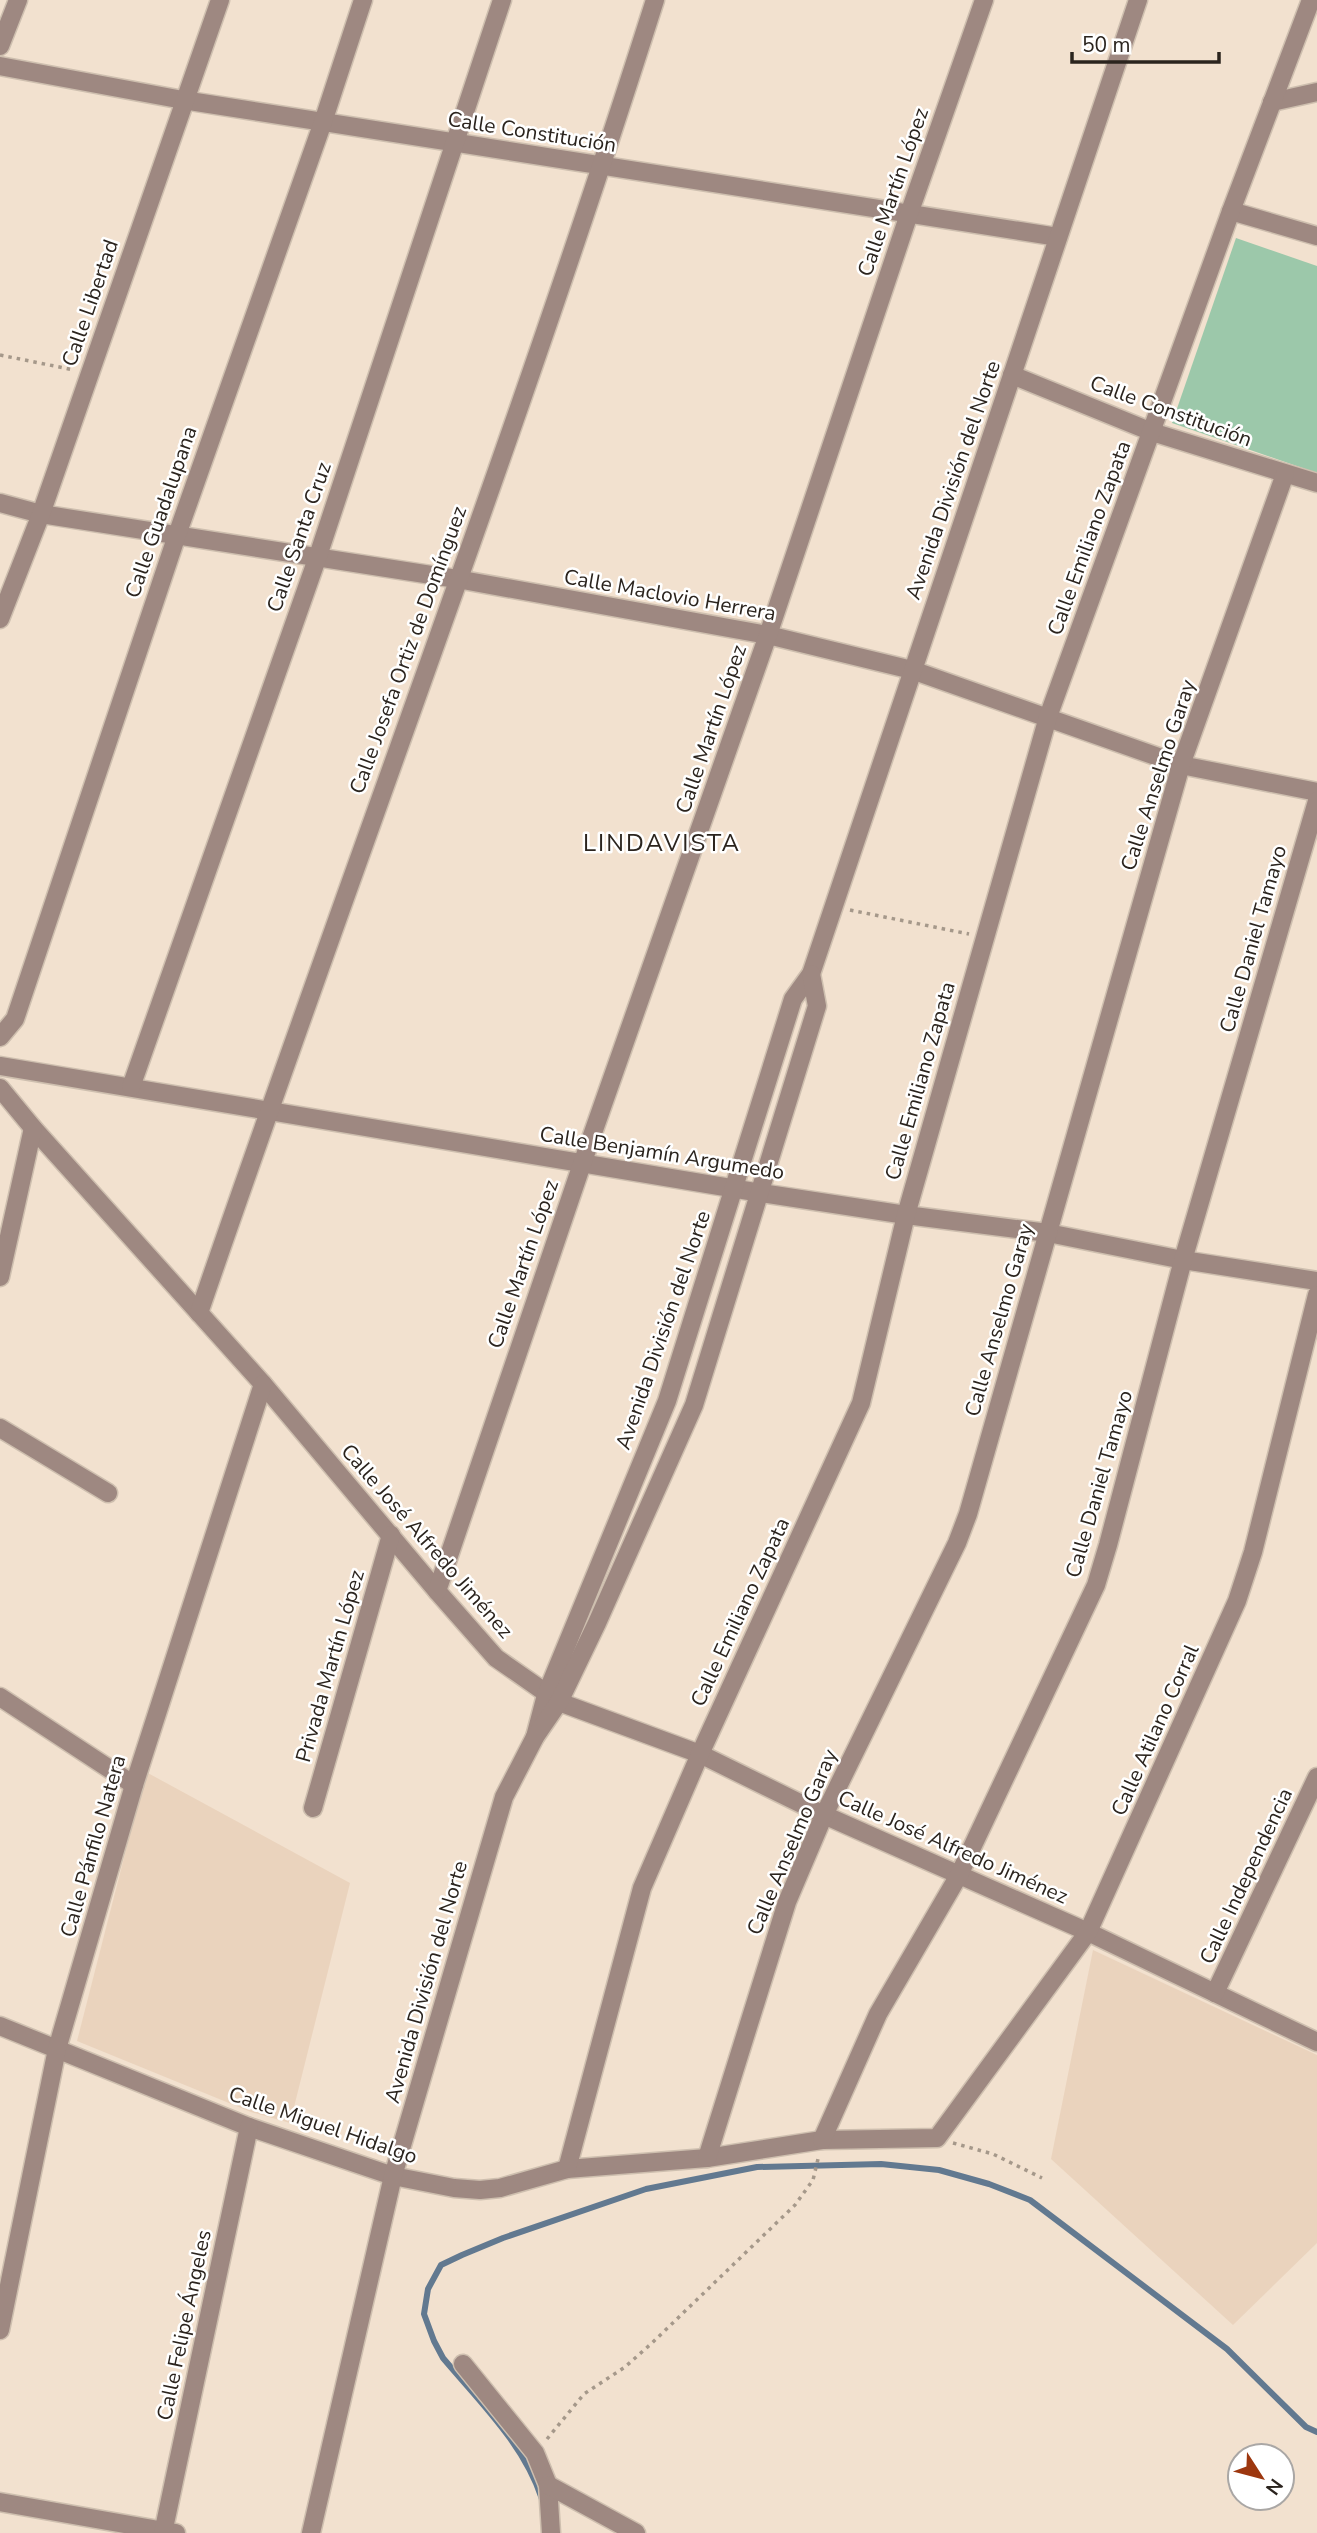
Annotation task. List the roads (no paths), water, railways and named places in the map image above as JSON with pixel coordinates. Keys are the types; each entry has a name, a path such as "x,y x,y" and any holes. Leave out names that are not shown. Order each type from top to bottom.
{"street":[{"path":"0,46 18,0"},
{"name":"Calle Libertad","path":"0,620 41,514 220,0"},
{"name":"Calle Guadalupana","path":"0,1038 15,1018 177,535 323,122 363,0"},
{"name":"Calle Santa Cruz","path":"131,1087 318,556 502,0"},
{"name":"Calle Josefa Ortiz de Domínguez","path":"199,1313 602,166 655,0"},
{"name":"Calle Martín López","path":"437,1591 582,1164 768,635 984,0"},
{"name":"Avenida División del Norte","path":"311,2533 393,2176 504,1797 552,1699 667,1401 793,999 811,974 1138,0"},
{"name":"Calle Emiliano Zapata","path":"567,2169 642,1888 700,1754 861,1403 906,1215 1048,717 1231,211 1311,0"},
{"name":"Calle Constitución","path":"0,66 183,100 1058,237"},
{"path":"1272,102 1317,92"},
{"path":"1231,211 1317,236"},
{"name":"Calle Constitución","path":"1012,375 1152,432 1317,483"},
{"name":"Calle Anselmo Garay","path":"707,2158 780,1920 824,1815 957,1543 968,1514 1181,765 1285,474"},
{"name":"Calle Maclovio Herrera","path":"0,503 41,514 457,579 768,635 912,670 1181,765 1317,792"},
{"name":"Calle Daniel Tamayo","path":"820,2148 878,2014 959,1875 1096,1585 1183,1259 1317,801"},
{"name":"Avenida División del Norte","path":"552,1699 597,1623 694,1405 817,1006 811,974"},
{"name":"Calle Benjamín Argumedo","path":"0,1066 761,1193 1048,1233 1317,1281"},
{"name":"Calle José Alfredo Jiménez","path":"0,1088 263,1384 496,1658 552,1699 700,1754 824,1815 1088,1932 1317,2042"},
{"path":"0,1277 2,1256 33,1128"},
{"name":"Calle Atilano Corral","path":"937,2138 1088,1932 1237,1601 1253,1552 1317,1295"},
{"name":"Calle Pánfilo Natera","path":"0,2330 57,2049 134,1785 263,1384"},
{"path":"0,1428 108,1493"},
{"name":"Privada Martín López","path":"313,1808 391,1535"},
{"path":"0,1697 134,1785"},
{"name":"Calle Independencia","path":"1215,1993 1317,1777"},
{"name":"Calle Miguel Hidalgo","path":"0,2026 249,2127 393,2176 480,2190 500,2188 567,2169 937,2138"},
{"name":"Calle Felipe Ángeles","path":"168,2532 249,2127"},
{"path":"463,2364 536,2453 548,2485 551,2533"},
{"path":"548,2485 636,2533"},
{"path":"0,2502 168,2532"}],"waterway":[{"path":"542,2499 513,2442 443,2358 434,2341 424,2314 428,2289 441,2265 503,2238 646,2189 757,2167 881,2164 939,2170 989,2184 1030,2200 1227,2349 1306,2427 1317,2432"}],"district":[{"name":"LINDAVISTA","path":"662,843"}]}
